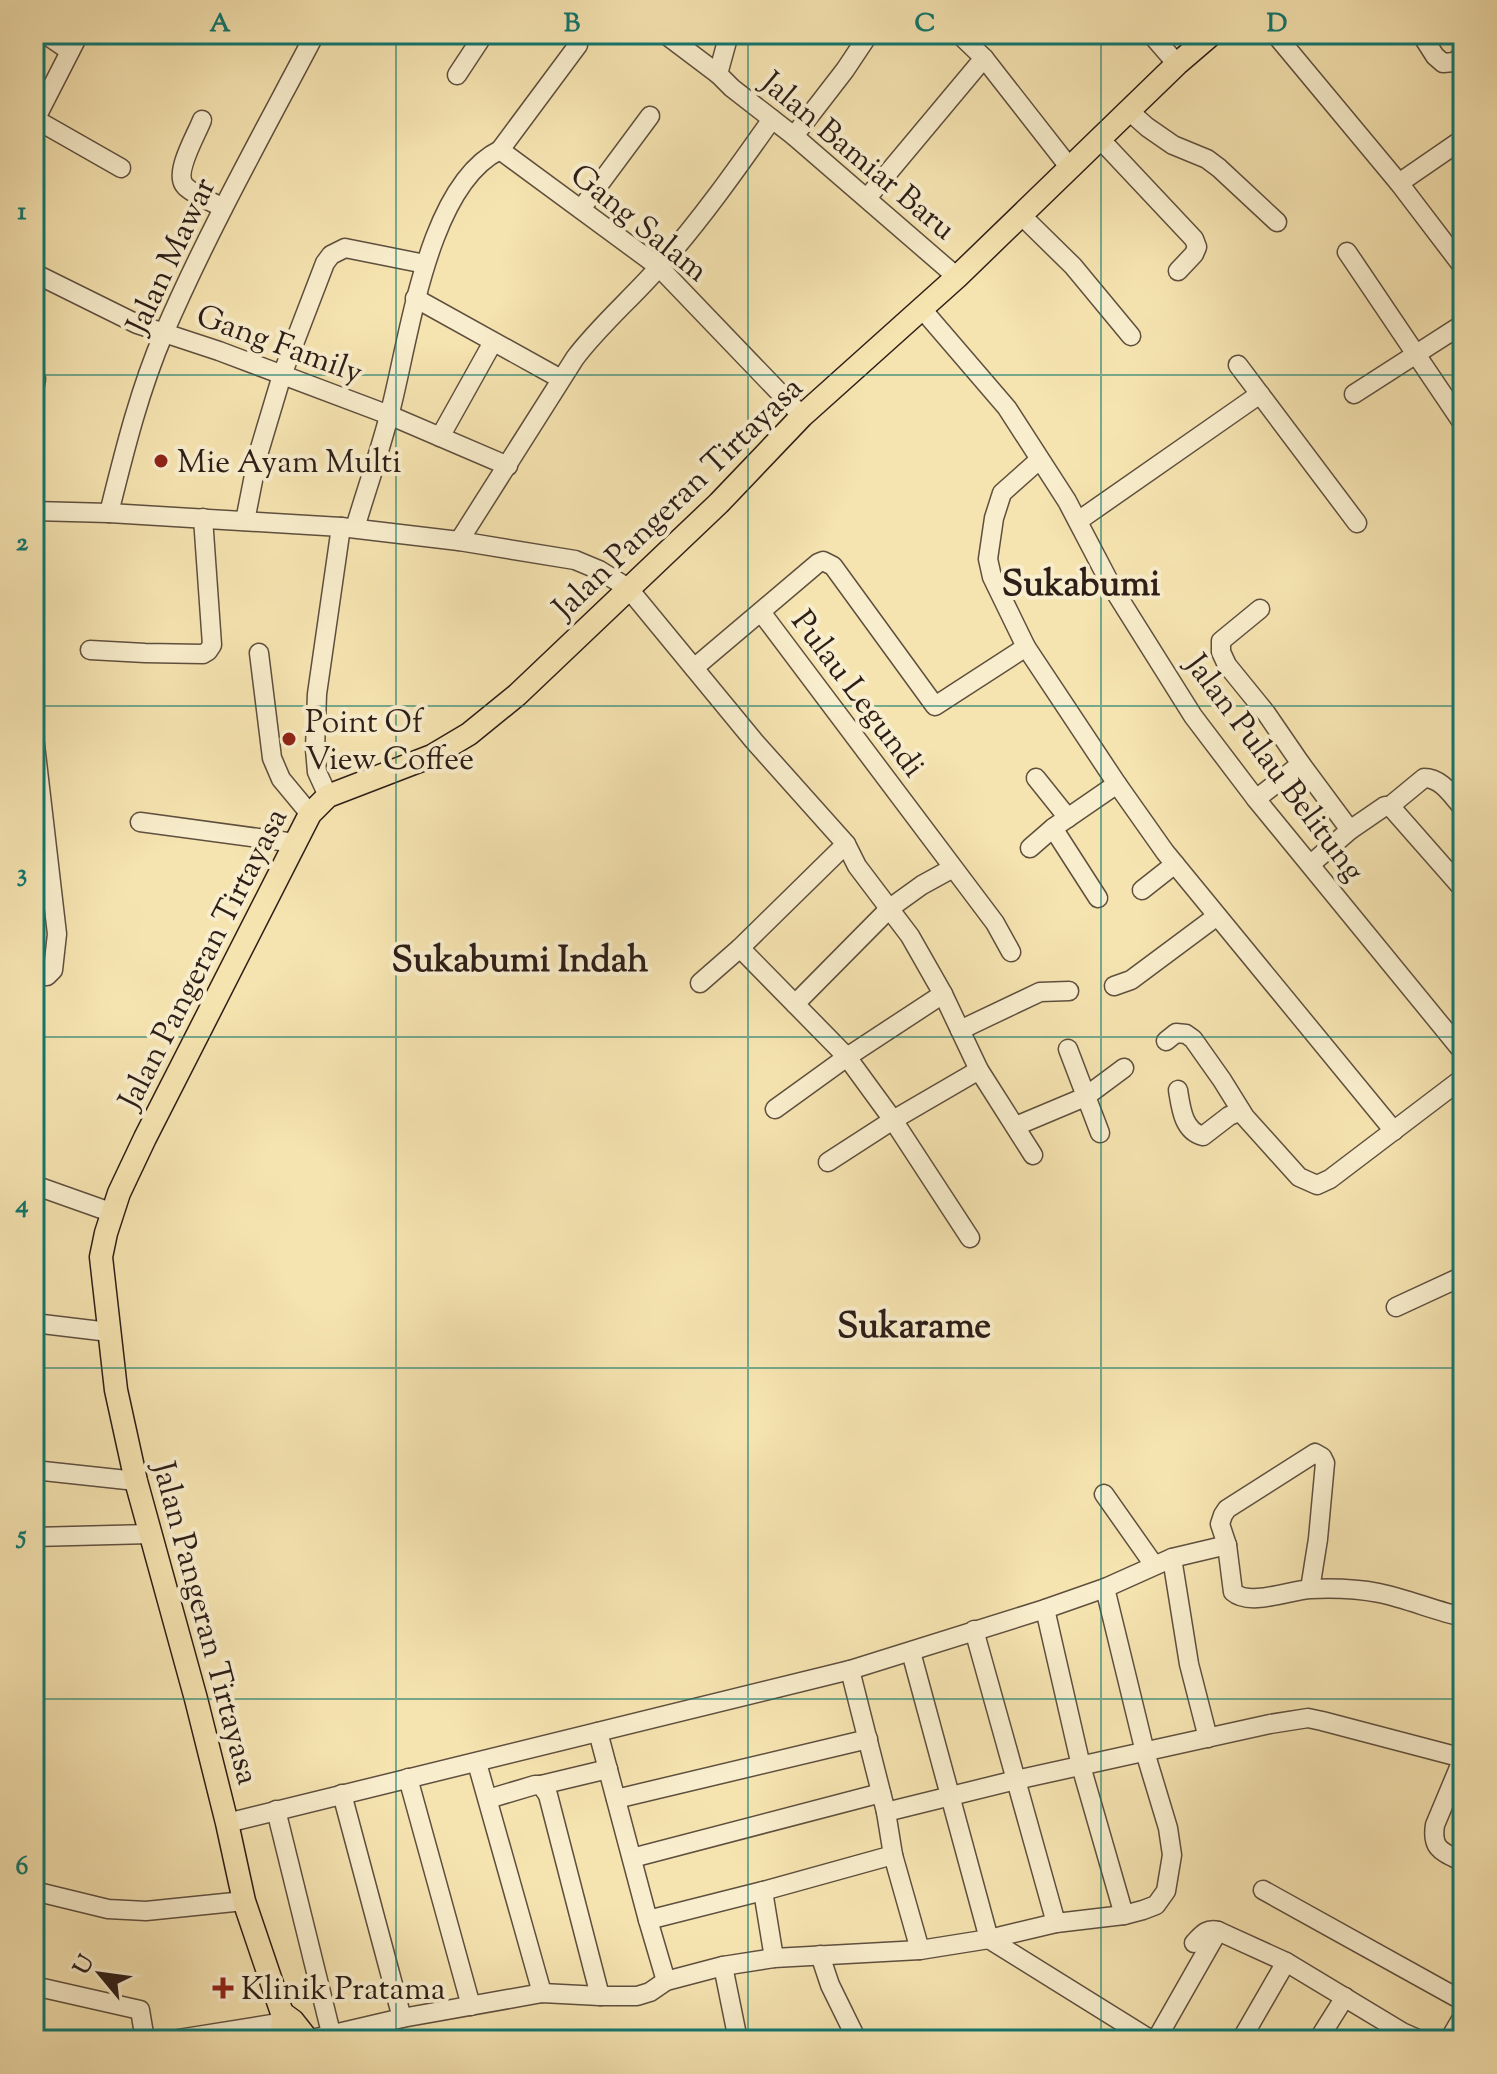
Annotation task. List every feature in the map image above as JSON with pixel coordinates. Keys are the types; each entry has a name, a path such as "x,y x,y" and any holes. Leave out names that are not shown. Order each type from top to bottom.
{"main road":[{"name":"Jalan Pangeran Tirtayasa","path":"282,2024 244,1901 189,1672 136,1481 116,1390 101,1257 119,1193 310,814 328,796 432,756 469,734 517,695 719,503 802,416 957,277 1177,64 1212,34"},
{"name":"Jalan Pangeran Tirtayasa","path":"282,2024 293,2021 308,2040"},
{"name":"Jalan Pangeran Tirtayasa","path":"282,2024 292,2025 297,2040"}],"street":[{"path":"45,34 74,42 35,121 121,168"},
{"name":"Jalan Mawar","path":"109,513 134,418 163,334 223,208 315,34"},
{"path":"457,75 484,34"},
{"path":"328,796 317,772 317,694 348,528 389,415 425,264 443,218 468,175 486,157 500,150 578,45 578,34"},
{"path":"665,34 718,74"},
{"name":"Jalan Bamiar Baru","path":"729,34 718,74 957,277"},
{"path":"794,136 869,34"},
{"path":"959,34 984,58 1070,168"},
{"path":"1151,34 1177,64"},
{"path":"1275,34 1460,256"},
{"path":"1421,34 1443,63 1454,62 1463,55"},
{"path":"867,198 984,58"},
{"path":"1129,111 1173,145 1207,159 1219,168 1277,222"},
{"path":"581,209 650,116"},
{"path":"459,541 588,341 659,267 730,180 772,119"},
{"path":"202,120 182,166 181,179 185,186 223,208"},
{"path":"1100,139 1194,239 1197,247 1194,254 1178,271"},
{"path":"1399,183 1463,139"},
{"name":"Gang Salam","path":"500,150 659,267 802,416"},
{"path":"1021,215 1073,266 1131,336"},
{"path":"245,521 258,455 282,375 325,263 331,255 345,248 425,264"},
{"path":"1347,252 1463,424"},
{"name":"Gang Family","path":"34,273 137,324 219,351 389,415 508,466"},
{"path":"415,298 561,379"},
{"name":"Jalan Pulau Belitung","path":"922,309 1007,408 1067,501 1112,587 1193,716 1256,799 1463,1052"},
{"path":"1354,394 1463,324"},
{"path":"440,437 493,342"},
{"path":"1238,365 1357,523"},
{"path":"1078,521 1260,394"},
{"path":"1039,460 1002,493 994,518 988,559 992,577 1026,647 1117,784 1175,864 1394,1131"},
{"path":"34,511 348,528 459,541 575,560 628,588 754,741 846,844 857,866 910,936 943,994 979,1070 1033,1155"},
{"path":"90,650 203,654 208,651 212,645 203,518"},
{"path":"761,612 818,563 829,563 935,706 1026,647"},
{"path":"1260,609 1221,641 1221,652 1227,665 1266,713 1350,830"},
{"name":"Pulau Legundi","path":"694,668 761,612 995,923 1011,952"},
{"path":"259,653 272,758 281,779 310,814"},
{"path":"34,736 57,934 53,970 47,976 34,975"},
{"path":"1256,799 1301,764"},
{"path":"1311,864 1350,830 1385,806 1390,806 1424,778 1429,777 1443,785 1463,808"},
{"path":"1036,778 1098,898"},
{"path":"1030,848 1117,784"},
{"path":"1390,806 1463,889"},
{"path":"140,822 295,843"},
{"path":"700,983 846,844"},
{"path":"1142,890 1175,864"},
{"path":"795,1004 890,908 953,868"},
{"path":"1114,986 1131,980 1217,916"},
{"path":"740,948 847,1057 893,1120 970,1238"},
{"path":"960,1030 1040,992 1069,991"},
{"path":"775,1109 943,994"},
{"path":"1166,1041 1176,1033 1193,1039 1241,1111 1299,1177 1317,1185 1330,1179 1463,1078"},
{"path":"1068,1049 1100,1133"},
{"path":"1016,1126 1085,1097 1124,1068"},
{"path":"828,1162 979,1070"},
{"path":"1178,1090 1183,1116 1190,1130 1198,1136 1203,1136 1229,1116 1241,1111"},
{"path":"34,1185 113,1213"},
{"path":"1396,1307 1463,1276"},
{"path":"34,1323 109,1332"},
{"path":"1310,1589 1325,1463 1315,1453 1227,1509 1223,1515 1220,1524 1227,1545 1233,1592 1250,1599 1310,1589 1380,1593 1463,1617"},
{"path":"34,1470 136,1481"},
{"path":"1104,1494 1154,1565"},
{"path":"34,1537 150,1534"},
{"path":"227,1823 850,1670 1045,1609 1105,1588 1172,1558 1227,1545"},
{"path":"1172,1558 1189,1664 1208,1738"},
{"path":"308,2040 402,2018 542,1993 637,1996 650,1992 666,1981 723,1966 774,1958 920,1950 989,1939 1056,1923 1124,1915 1156,1905 1166,1891 1172,1855 1168,1828 1145,1752 1105,1588"},
{"path":"1045,1609 1081,1766 1124,1915"},
{"path":"974,1630 1056,1923"},
{"path":"911,1652 989,1939 1154,2040 1218,1931"},
{"path":"850,1670 886,1812 893,1855 920,1950"},
{"path":"886,1812 1016,1780 1308,1718 1463,1758 1433,1836 1435,1845 1443,1852 1463,1862"},
{"path":"598,1732 666,1981"},
{"path":"616,1799 868,1739"},
{"path":"477,1763 542,1993"},
{"path":"488,1799 608,1769"},
{"path":"408,1778 471,2006"},
{"path":"541,1785 548,1795 600,1996"},
{"path":"632,1858 881,1793"},
{"path":"342,1794 402,2018"},
{"path":"276,1810 331,2033"},
{"path":"648,1920 893,1855"},
{"path":"1263,1890 1463,2001"},
{"path":"34,1891 108,1909 146,1911 244,1901"},
{"path":"763,1891 774,1958"},
{"path":"1194,1943 1204,1932 1211,1929 1218,1931 1286,1962 1407,2037"},
{"path":"820,1955 830,1985 857,2040"},
{"path":"1241,2040 1286,1962"},
{"path":"723,1966 738,2040"},
{"path":"34,1986 140,2010 145,2040"},
{"path":"1318,2040 1345,1997"},
{"path":"1449,2040 1463,2016"},
{"path":"172,2040 282,2024"}],"place":[{"name":"Mie Ayam Multi","path":"161,461"},
{"name":"Point Of View Coffee","path":"289,739"},
{"name":"Klinik Pratama","path":"223,1988"}],"district":[{"name":"Sukabumi","path":"1081,582"},
{"name":"Sukabumi Indah","path":"520,958"},
{"name":"Sukarame","path":"914,1324"}]}
